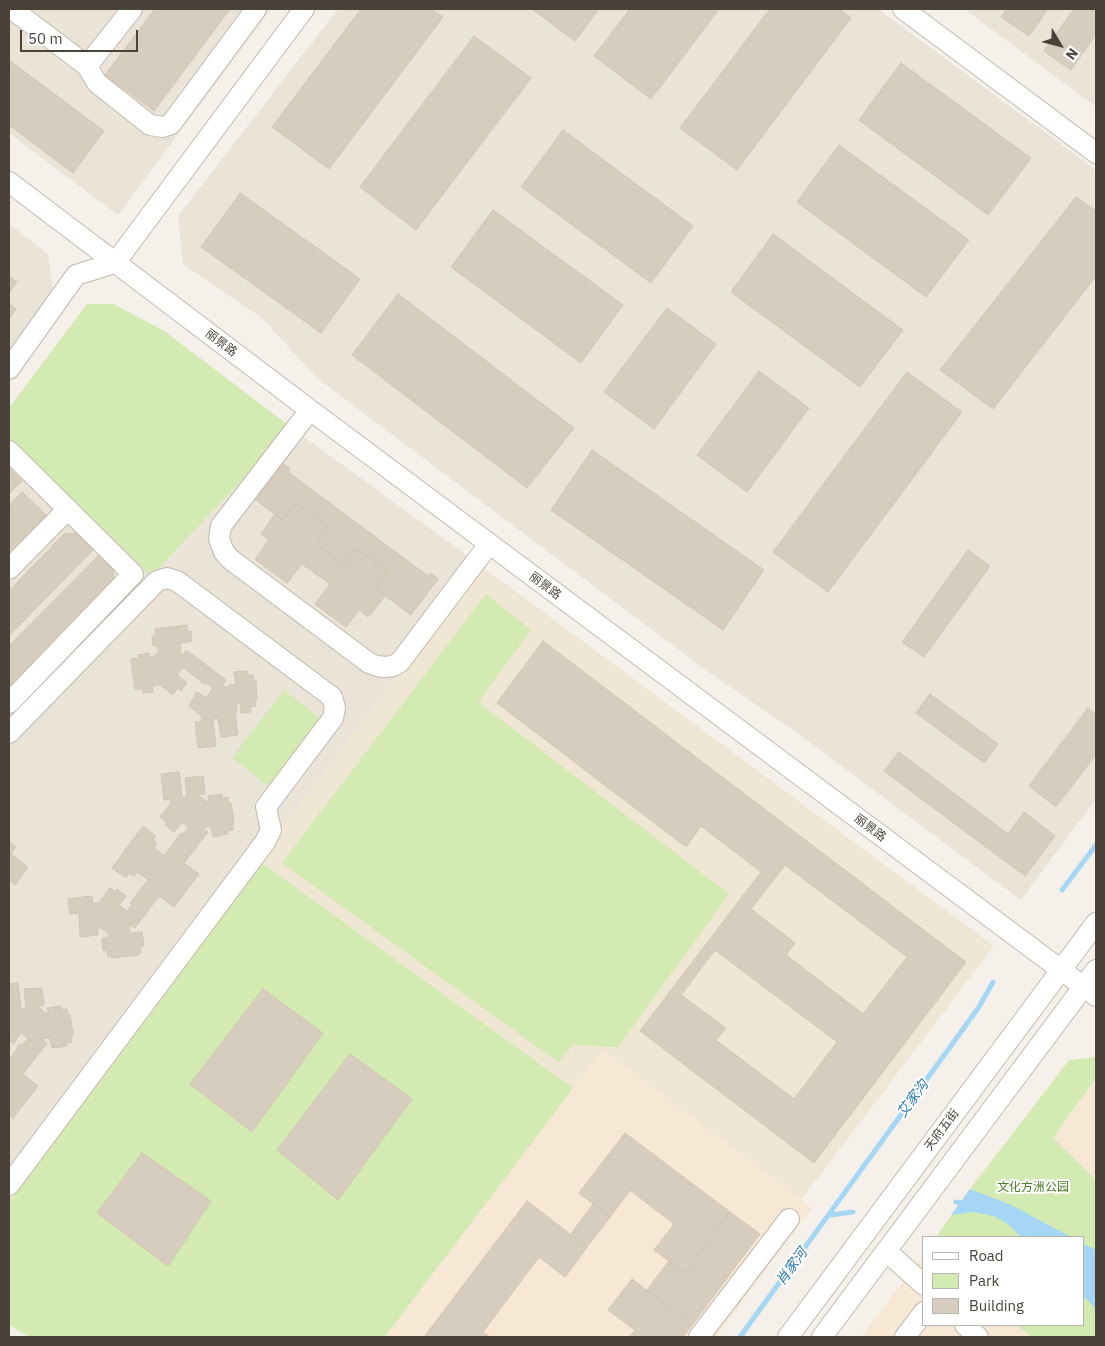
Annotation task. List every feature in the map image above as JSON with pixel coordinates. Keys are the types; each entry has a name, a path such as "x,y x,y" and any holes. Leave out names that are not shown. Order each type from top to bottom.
{"street":[{"path":"12,9 88,66 97,82 142,119 150,125 163,127 171,124 256,9"},
{"path":"88,66 132,9"},
{"path":"903,9 1096,153"},
{"path":"9,369 76,275 115,263 297,12"},
{"name":"丽景路","path":"9,182 310,410 1090,992"},
{"path":"310,410 221,526 219,539 224,552 230,559 369,663 385,667 393,666 400,662 489,544"},
{"path":"9,451 133,574 9,703"},
{"path":"9,570 68,510"},
{"path":"9,733 157,581 167,578 177,580 332,697 335,708 333,718 266,807 271,830 265,842 9,1185"},
{"name":"天府五街","path":"788,1337 1096,922"},
{"path":"822,1337 1090,992 1096,970"},
{"path":"699,1337 789,1219"},
{"path":"894,1258 922,1283"},
{"path":"905,1337 922,1315"},
{"path":"966,1326 978,1337"}],"shaded area":[{"path":"9,9 271,9 118,215 9,133"},
{"path":"338,9 878,9 1096,170 1096,799 1021,900 799,734 714,676 317,378 262,318 183,264 178,216"},
{"path":"964,9 1096,9 1096,106 1083,97"},
{"path":"9,224 48,254 54,297 9,358"},
{"path":"292,428 480,565 258,860 9,1202 9,437 151,576"},
{"path":"480,565 994,946 801,1200 603,1050 573,1088 258,860"},
{"path":"602,1049 812,1208 716,1337 385,1337"},
{"path":"1096,1078 1096,1180 1053,1138"},
{"path":"922,1258 922,1326 1018,1326 1031,1337 861,1337"}],"green space":[{"path":"87,304 113,304 163,330 292,428 151,576 9,437 9,408"},
{"path":"486,594 531,630 478,702 729,894 618,1047 573,1045 558,1062 282,863"},
{"path":"284,690 320,718 268,786 232,758"},
{"path":"258,860 573,1088 385,1337 29,1337 9,1325 9,1202"},
{"name":"文化方洲公园","path":"1096,1057 1096,1078 1053,1138 1096,1180 1096,1337 1031,1337 1018,1326 1085,1326 1085,1236 937,1236 970,1189 1069,1060"}],"water":[{"path":"970,1189 1011,1205 1069,1236 1020,1236 1009,1225 994,1216 973,1212 951,1215"},
{"path":"1085,1244 1096,1250 1096,1309 1085,1298"}],"building":[{"path":"155,9 230,9 154,111 105,75"},
{"path":"361,9 431,9 443,17 329,169 272,127"},
{"path":"532,9 599,9 575,41"},
{"path":"630,9 719,9 651,99 594,56"},
{"path":"770,9 839,9 851,18 737,170 680,128"},
{"path":"1007,9 1048,9 1029,36 1001,17"},
{"path":"1074,9 1096,9 1096,34 1071,70 1044,51"},
{"path":"474,36 531,78 416,230 360,187"},
{"path":"9,60 104,131 73,173 9,125"},
{"path":"901,63 1031,158 988,215 859,120"},
{"path":"563,130 693,226 651,283 521,187"},
{"path":"839,145 969,240 926,297 797,202"},
{"path":"240,193 360,279 321,333 201,247"},
{"path":"1076,197 1096,211 1096,276 993,409 940,370"},
{"path":"493,210 623,305 581,363 451,267"},
{"path":"773,234 903,330 860,387 731,292"},
{"path":"9,276 17,282 9,293"},
{"path":"398,294 574,428 527,488 352,355"},
{"path":"9,304 16,309 9,319"},
{"path":"667,308 716,344 654,429 604,392"},
{"path":"759,371 809,408 747,492 697,455"},
{"path":"907,372 962,412 828,592 773,552"},
{"path":"592,450 764,570 723,630 551,510"},
{"path":"280,461 290,469 288,472 428,576 430,573 438,579 411,615 375,588 388,571 356,548 344,565 317,544 329,527 296,503 283,520 253,498"},
{"path":"9,468 22,481 9,494"},
{"path":"22,492 46,515 9,552 9,506"},
{"path":"296,503 329,527 317,544 344,565 356,548 388,571 375,588 385,596 368,617 359,610 346,627 315,604 330,584 302,564 287,583 255,559 269,540 261,534 275,514 283,520"},
{"path":"75,533 93,550 9,636 9,591 64,534"},
{"path":"968,550 990,566 924,657 902,642"},
{"path":"98,556 113,570 114,581 9,689 9,646"},
{"path":"187,625 187,632 191,631 192,641 180,643 181,649 179,652 183,655 186,650 226,680 223,685 227,688 229,685 236,685 234,672 247,671 248,675 253,675 254,681 256,680 257,700 255,700 256,706 250,707 251,712 241,713 240,703 236,703 237,712 235,714 238,735 221,737 218,718 213,719 216,746 198,748 195,722 202,721 201,716 189,706 197,692 206,698 213,688 205,682 204,684 183,667 177,675 187,683 181,691 177,688 173,695 160,685 152,686 153,692 143,693 143,689 135,690 131,659 139,658 138,655 149,653 149,657 155,656 159,651 157,646 153,646 152,636 156,636 155,629"},
{"path":"543,641 966,962 814,1163 640,1031 761,872 701,826 686,847 497,703","holes":["785,865 907,957 863,1014 786,955 795,943 751,909","715,950 837,1042 794,1099 716,1040 726,1028 681,995"]},
{"path":"930,694 998,744 984,763 916,713"},
{"path":"1088,708 1096,715 1096,754 1056,807 1029,786"},
{"path":"899,752 1008,834 1024,812 1055,836 1025,876 884,771"},
{"path":"179,772 182,797 187,797 185,778 203,776 205,794 198,795 209,803 208,796 222,794 222,798 228,797 229,803 231,803 233,830 227,831 228,834 213,837 211,826 203,828 208,832 184,863 199,874 174,907 159,896 135,928 129,924 130,933 142,932 144,946 140,946 141,952 139,955 108,957 107,950 103,951 102,938 109,937 108,933 101,928 97,929 98,935 80,937 79,913 70,914 68,899 92,896 93,904 99,903 110,888 115,891 117,889 126,896 119,905 127,911 132,905 130,903 148,880 137,872 134,876 129,873 126,878 112,868 143,826 156,836 153,840 157,844 154,848 164,856 181,833 183,834 189,827 182,822 174,832 165,825 167,822 160,817 171,803 170,799 164,800 161,774"},
{"path":"9,841 16,847 11,854 28,867 15,885 9,880"},
{"path":"18,983 21,1009 26,1008 24,989 42,988 44,1005 37,1006 49,1015 47,1008 61,1006 61,1010 67,1009 68,1015 70,1014 73,1035 71,1035 72,1042 66,1043 67,1046 52,1048 50,1038 41,1039 47,1043 23,1074 38,1086 13,1118 9,1115 9,1060 20,1044 22,1046 28,1038 21,1033 13,1044 9,1040 9,984"},
{"path":"263,989 323,1033 252,1132 190,1084"},
{"path":"350,1054 412,1099 338,1200 277,1150"},
{"path":"625,1133 730,1212 685,1273 654,1250 674,1224 630,1190 610,1217 579,1193"},
{"path":"142,1153 211,1201 168,1266 97,1213"},
{"path":"527,1201 587,1247 565,1277 539,1257 483,1332 490,1337 424,1337"},
{"path":"593,1204 610,1217 587,1247 571,1234"},
{"path":"730,1212 760,1234 692,1325 647,1290 669,1261 685,1273"},
{"path":"632,1279 692,1325 683,1337 629,1337 635,1330 608,1310"}],"waterway":[{"name":"艾家沟","path":"1062,890 1096,845"},
{"name":"艾家沟","path":"740,1337 979,1007 993,982"},
{"name":"肖家河","path":"956,1202 965,1204"},
{"name":"肖家河","path":"830,1215 853,1212"}]}
